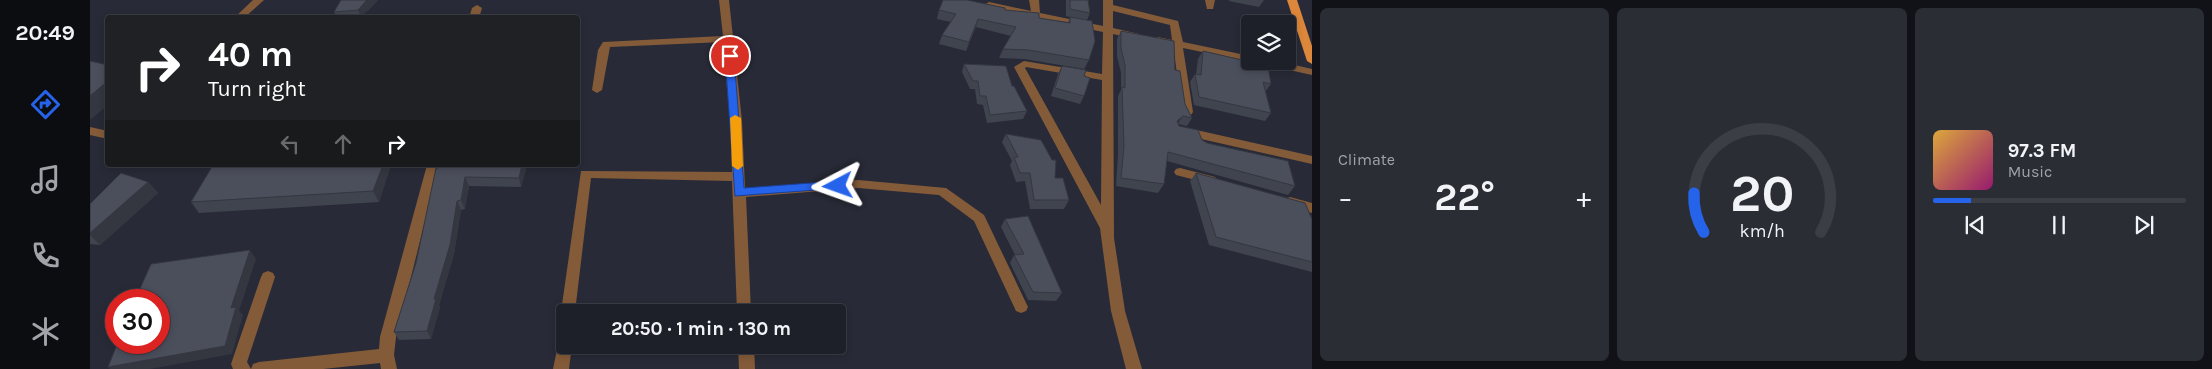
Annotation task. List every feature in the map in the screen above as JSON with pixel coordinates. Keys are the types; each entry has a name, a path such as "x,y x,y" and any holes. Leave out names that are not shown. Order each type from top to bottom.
{"main road":[{"path":"1292,0 1312,61"}],"street":[{"path":"241,15 258,0"},
{"path":"724,0 738,177 744,304"},
{"path":"1034,0 1036,15"},
{"path":"975,3 1241,57"},
{"path":"1134,369 1118,311 1107,229 1108,3 1175,23 1188,112"},
{"path":"475,15 477,8"},
{"path":"597,90 603,50 607,44 728,39"},
{"path":"1107,78 1024,64 1019,67 1107,229"},
{"path":"1296,69 1312,72"},
{"path":"1178,130 1312,160"},
{"path":"90,131 105,134"},
{"path":"259,369 388,362 388,337 432,167"},
{"path":"1180,172 1227,185"},
{"path":"569,304 585,174 738,177"},
{"path":"739,193 858,184 942,191 979,218 1020,307"},
{"path":"1274,198 1312,208"},
{"path":"243,369 239,364 268,277"},
{"path":"561,369 563,354"},
{"path":"746,354 747,369"}],"building":[{"path":"341,0 367,0 358,10 334,12"},
{"path":"943,0 967,0 1005,8 1005,10 1039,13 1039,18 1070,23 1070,17 1092,21 1095,41 1089,60 1028,50 1003,49 1016,27 978,19 969,42 942,35 956,14 939,10"},
{"path":"1070,0 1088,0 1090,13 1070,9"},
{"path":"1121,31 1174,41 1175,70 1180,71 1185,104 1192,118 1183,116 1177,121 1179,126 1198,130 1202,140 1207,143 1288,161 1295,186 1168,152 1164,184 1121,178 1124,146 1122,87 1125,88 1125,65 1121,48"},
{"path":"1203,51 1241,60 1241,70 1269,70 1271,84 1263,82 1271,113 1199,97 1195,74 1201,75"},
{"path":"90,61 105,64 105,84 90,96"},
{"path":"964,64 1006,66 1012,86 1014,86 1027,111 990,115 986,96 980,96 978,81 973,81"},
{"path":"1062,66 1086,70 1084,76 1090,78 1084,96 1055,88"},
{"path":"1006,134 1041,140 1052,160 1056,160 1055,178 1063,178 1069,200 1034,200 1030,173 1020,173 1014,157 1018,157"},
{"path":"212,167 382,167 373,191 191,202"},
{"path":"522,167 519,178 465,177 461,200 457,201 450,245 434,299 436,299 427,331 394,332 416,263 436,168"},
{"path":"121,173 148,182 90,233 90,204"},
{"path":"1196,173 1305,203 1312,219 1312,262 1216,237"},
{"path":"1028,216 1062,293 1033,292 1014,255 1024,254 1005,219"},
{"path":"250,250 231,308 236,307 225,346 108,367 113,354 170,354 170,289 140,289 151,264"}],"slow traffic":[{"path":"735,118 738,166"}],"route":[{"path":"730,56 736,121 739,193 838,186"}]}
